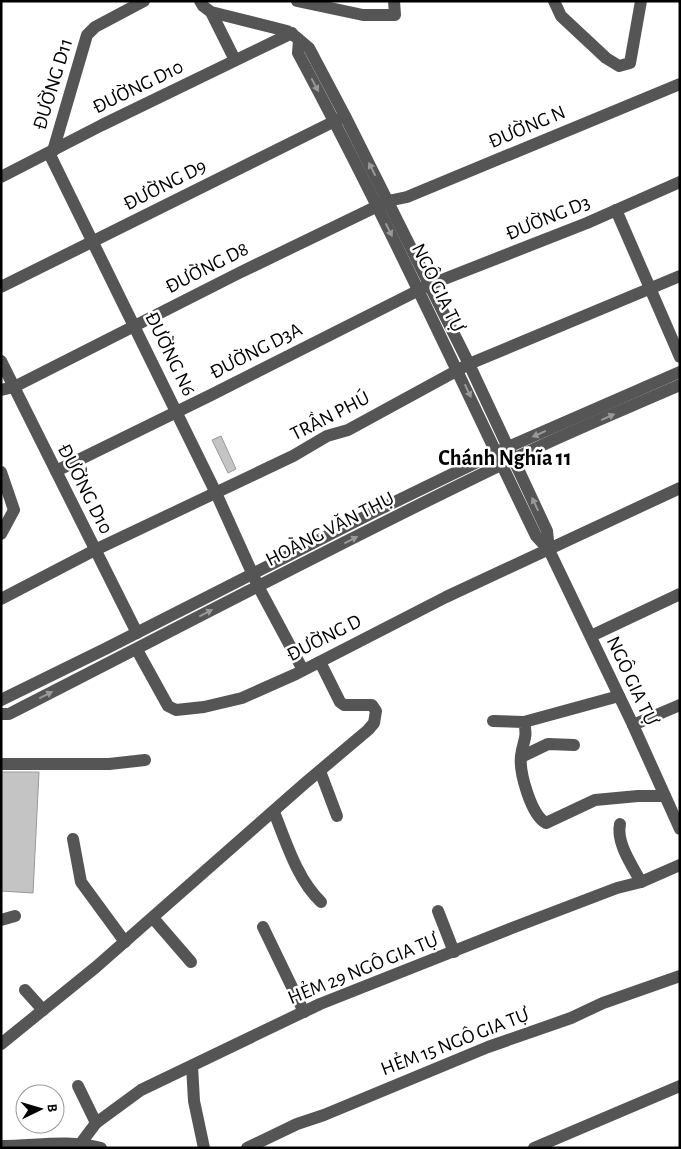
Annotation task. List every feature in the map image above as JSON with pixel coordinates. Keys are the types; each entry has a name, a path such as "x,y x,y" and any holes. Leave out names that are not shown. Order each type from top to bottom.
{"street":[{"name":"ĐƯỜNG D11","path":"51,152 87,35 95,27 144,1"},
{"path":"200,1 211,12 295,37"},
{"path":"297,1 363,15 395,15 394,1"},
{"path":"554,1 561,16 606,58 619,66 630,63 641,1"},
{"path":"211,12 235,60"},
{"name":"ĐƯỜNG D10","path":"1,177 235,60 295,37"},
{"name":"NGÔ GIA TỰ","path":"295,37 298,53 340,118 463,367 505,456 536,536 549,550 678,820"},
{"name":"ĐƯỜNG N","path":"383,204 407,198 680,84"},
{"name":"ĐƯỜNG D9","path":"1,287 340,118"},
{"name":"ĐƯỜNG N6","path":"51,152 92,242 135,325 256,580 303,670"},
{"name":"ĐƯỜNG D3","path":"424,288 587,223 680,182"},
{"name":"ĐƯỜNG D8","path":"8,389 239,272 383,204"},
{"path":"616,210 680,357"},
{"name":"TRẦN PHÚ","path":"1,600 95,550 293,456 327,436 348,430 463,367 680,276"},
{"name":"ĐƯỜNG D3A","path":"56,471 424,288"},
{"name":"ĐƯỜNG D10","path":"1,362 8,389 56,471 137,633"},
{"name":"HOÀNG VĂN THỤ","path":"625,403 680,372"},
{"name":"HOÀNG VĂN THỤ","path":"1,700 180,611 328,551 382,523 435,490 505,456 625,403 680,385"},
{"path":"1,472 14,510 1,534"},
{"path":"549,550 680,488"},
{"name":"HOÀNG VĂN THỤ","path":"5,714 137,650 187,623 321,539 376,511 435,490"},
{"path":"376,511 382,523"},
{"path":"321,539 328,551"},
{"name":"ĐƯỜNG D","path":"137,650 168,706 176,710 204,707 242,698 320,662 446,597 549,550"},
{"path":"591,636 680,594"},
{"path":"180,611 187,623"},
{"path":"107,648 113,661"},
{"path":"1,1044 125,942 368,730 374,722 376,711 372,705 344,705 340,702 320,662"},
{"path":"493,721 524,722 619,696"},
{"path":"1,700 5,714"},
{"path":"633,724 680,705"},
{"path":"524,722 527,733 521,757 522,778 535,813 540,820 546,823 595,800 638,796 665,796"},
{"path":"521,757 548,744 574,745"},
{"path":"1,764 94,764 145,760"},
{"path":"320,771 337,816"},
{"path":"274,812 299,872 321,902"},
{"path":"620,824 619,831 623,847 641,882"},
{"path":"73,839 81,882 125,942"},
{"name":"HẺM 29 NGÔ GIA TỰ","path":"81,1143 96,1123 141,1090 320,1004 617,888 641,882 680,865"},
{"path":"438,911 454,952"},
{"path":"1,920 15,916"},
{"path":"153,918 191,962"},
{"path":"263,927 304,1012"},
{"name":"HẺM 15 NGÔ GIA TỰ","path":"247,1148 297,1124 324,1115 488,1047 571,1018 603,1003 680,976"},
{"path":"26,990 43,1010"},
{"path":"192,1066 194,1101 204,1148"},
{"path":"78,1086 96,1123"},
{"path":"534,1148 680,1086"},
{"path":"8,1147 81,1143 101,1148"}],"building":[{"path":"221,436 236,469 228,473 212,440"},
{"path":"1,772 39,772 33,893 1,891"}],"district":[{"name":"Chánh Nghĩa 11","path":"505,458"}]}
